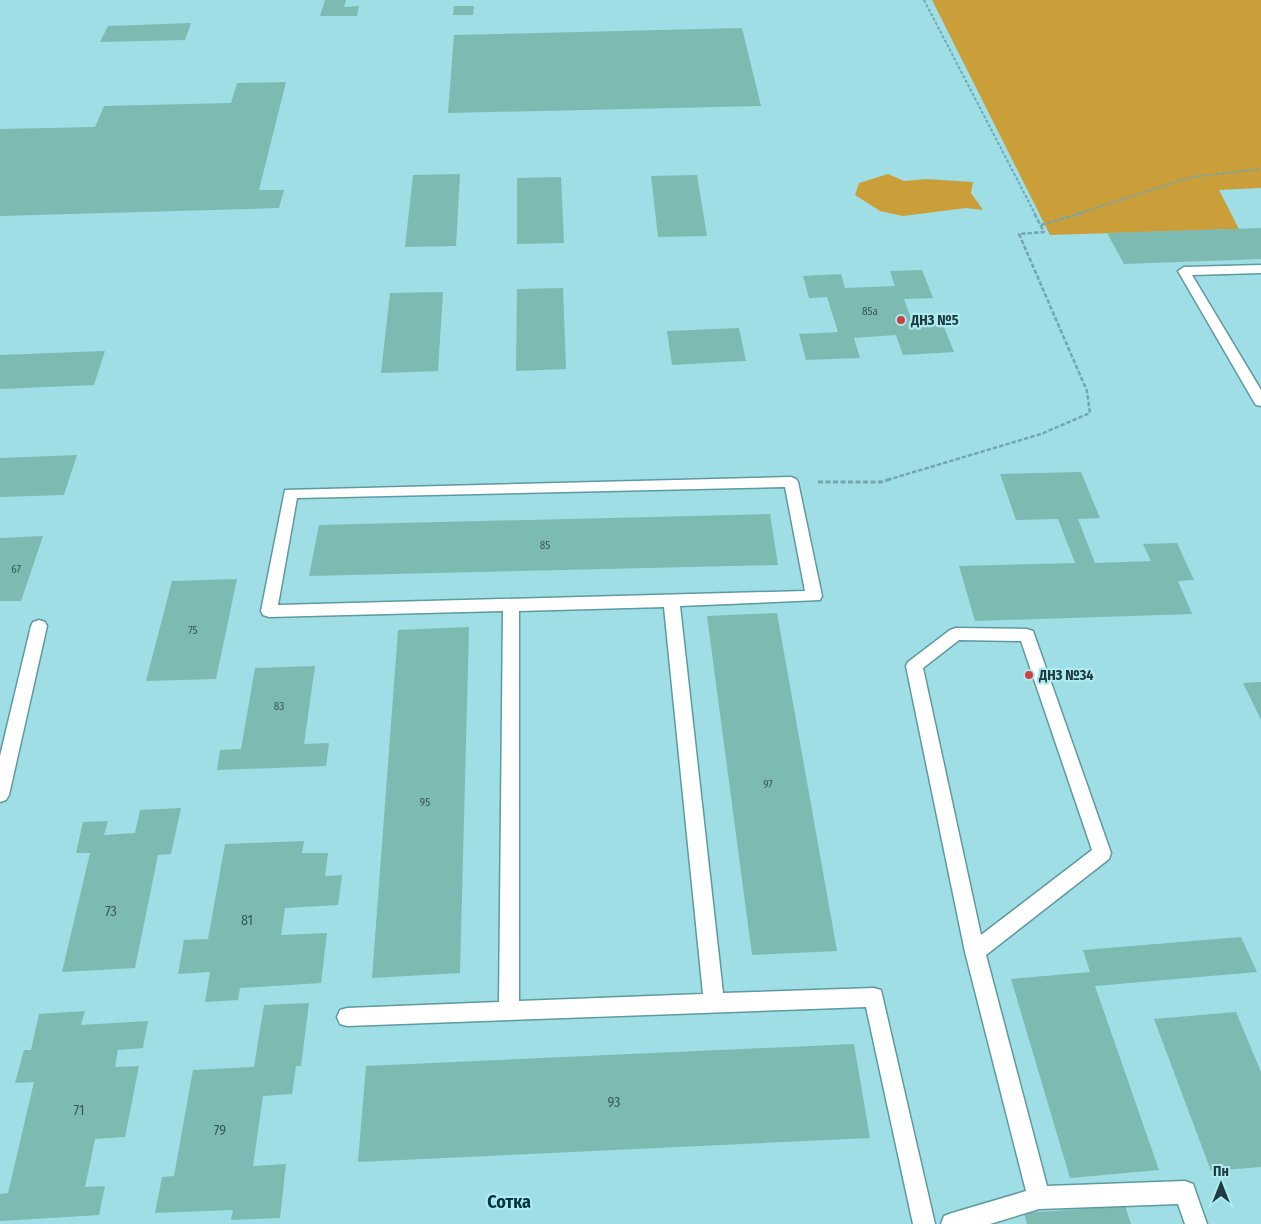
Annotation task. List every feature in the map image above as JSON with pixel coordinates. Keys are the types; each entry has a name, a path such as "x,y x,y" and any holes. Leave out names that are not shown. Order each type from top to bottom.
{"lane":[{"path":"1261,269 1184,272 1261,402"},
{"path":"791,482 814,596 268,611 290,493 791,482"},
{"path":"671,601 714,1003"},
{"path":"509,1010 511,605"},
{"path":"0,795 39,626"},
{"path":"975,952 1102,853 1027,634 956,634 914,666 975,952 1039,1198"},
{"path":"348,1017 874,997 924,1224"},
{"path":"952,1224 1039,1198 1185,1192 1196,1224"}],"path":[{"path":"791,482 881,482 1041,434 1090,413 1087,392 1019,234 1044,232 924,0"},
{"path":"1041,226 1128,199 1192,176 1261,169"}],"shaded area":[{"path":"932,0 1261,0 1261,188 1219,190 1239,229 1050,235"},
{"path":"888,174 904,181 926,179 973,182 971,193 983,210 966,208 903,216 880,211 855,195 859,183"}],"building":[{"path":"325,0 346,0 344,7 359,6 357,16 320,16"},
{"path":"454,6 474,6 473,15 453,15"},
{"path":"191,23 185,40 100,42 108,26"},
{"path":"742,28 761,106 448,113 454,35"},
{"path":"286,82 259,190 284,190 279,208 0,216 0,129 95,127 104,106 231,103 237,83"},
{"path":"460,174 456,246 405,247 413,175"},
{"path":"697,175 707,236 658,237 651,176"},
{"path":"561,177 564,243 517,244 517,178"},
{"path":"1261,228 1261,259 1124,264 1107,233"},
{"path":"922,270 933,298 904,299 913,324 942,322 954,352 903,355 896,335 854,338 860,358 806,360 799,334 838,332 827,297 809,298 803,276 841,274 845,288 895,286 890,271"},
{"path":"563,288 566,369 516,371 517,289"},
{"path":"443,292 438,371 381,373 390,293"},
{"path":"739,328 746,361 672,365 667,331"},
{"path":"105,351 94,385 0,389 0,355"},
{"path":"77,455 64,495 0,497 0,458"},
{"path":"1081,472 1100,518 1078,519 1095,563 1151,561 1143,544 1177,543 1194,580 1178,581 1192,614 975,621 959,566 1075,563 1058,519 1016,520 1000,474"},
{"path":"770,514 778,565 309,576 319,525"},
{"path":"43,536 21,601 0,601 0,538"},
{"path":"237,579 216,679 146,681 172,581"},
{"path":"777,613 837,951 752,955 707,616"},
{"path":"469,627 460,973 372,978 398,630"},
{"path":"315,666 304,744 329,743 326,766 217,770 220,750 241,749 255,668"},
{"path":"1261,682 1261,720 1243,683"},
{"path":"181,808 171,854 158,855 135,968 62,972 90,853 76,853 83,822 108,821 104,835 135,833 140,810"},
{"path":"304,841 302,853 328,853 325,876 342,875 338,905 285,908 281,935 327,933 321,983 240,988 238,1000 205,1002 210,972 178,974 184,940 208,939 225,844"},
{"path":"1241,937 1257,972 1095,986 1159,1170 1070,1178 1011,979 1090,972 1083,950"},
{"path":"309,1003 301,1066 296,1066 292,1094 263,1096 253,1166 286,1164 280,1218 231,1220 233,1210 155,1213 162,1177 174,1176 193,1070 254,1067 264,1005"},
{"path":"85,1011 81,1025 148,1021 143,1048 118,1050 115,1067 139,1066 125,1137 95,1139 85,1187 105,1186 99,1215 0,1221 0,1194 8,1193 34,1082 15,1083 24,1050 31,1050 39,1014"},
{"path":"1236,1012 1261,1072 1261,1167 1211,1171 1154,1019"},
{"path":"854,1044 870,1138 358,1162 366,1066"},
{"path":"1125,1206 1131,1224 1027,1224 1024,1213"}],"place":[{"name":"ДНЗ №5","path":"901,320"},
{"name":"ДНЗ №34","path":"1029,675"}],"district":[{"name":"Сотка","path":"509,1202"}]}
